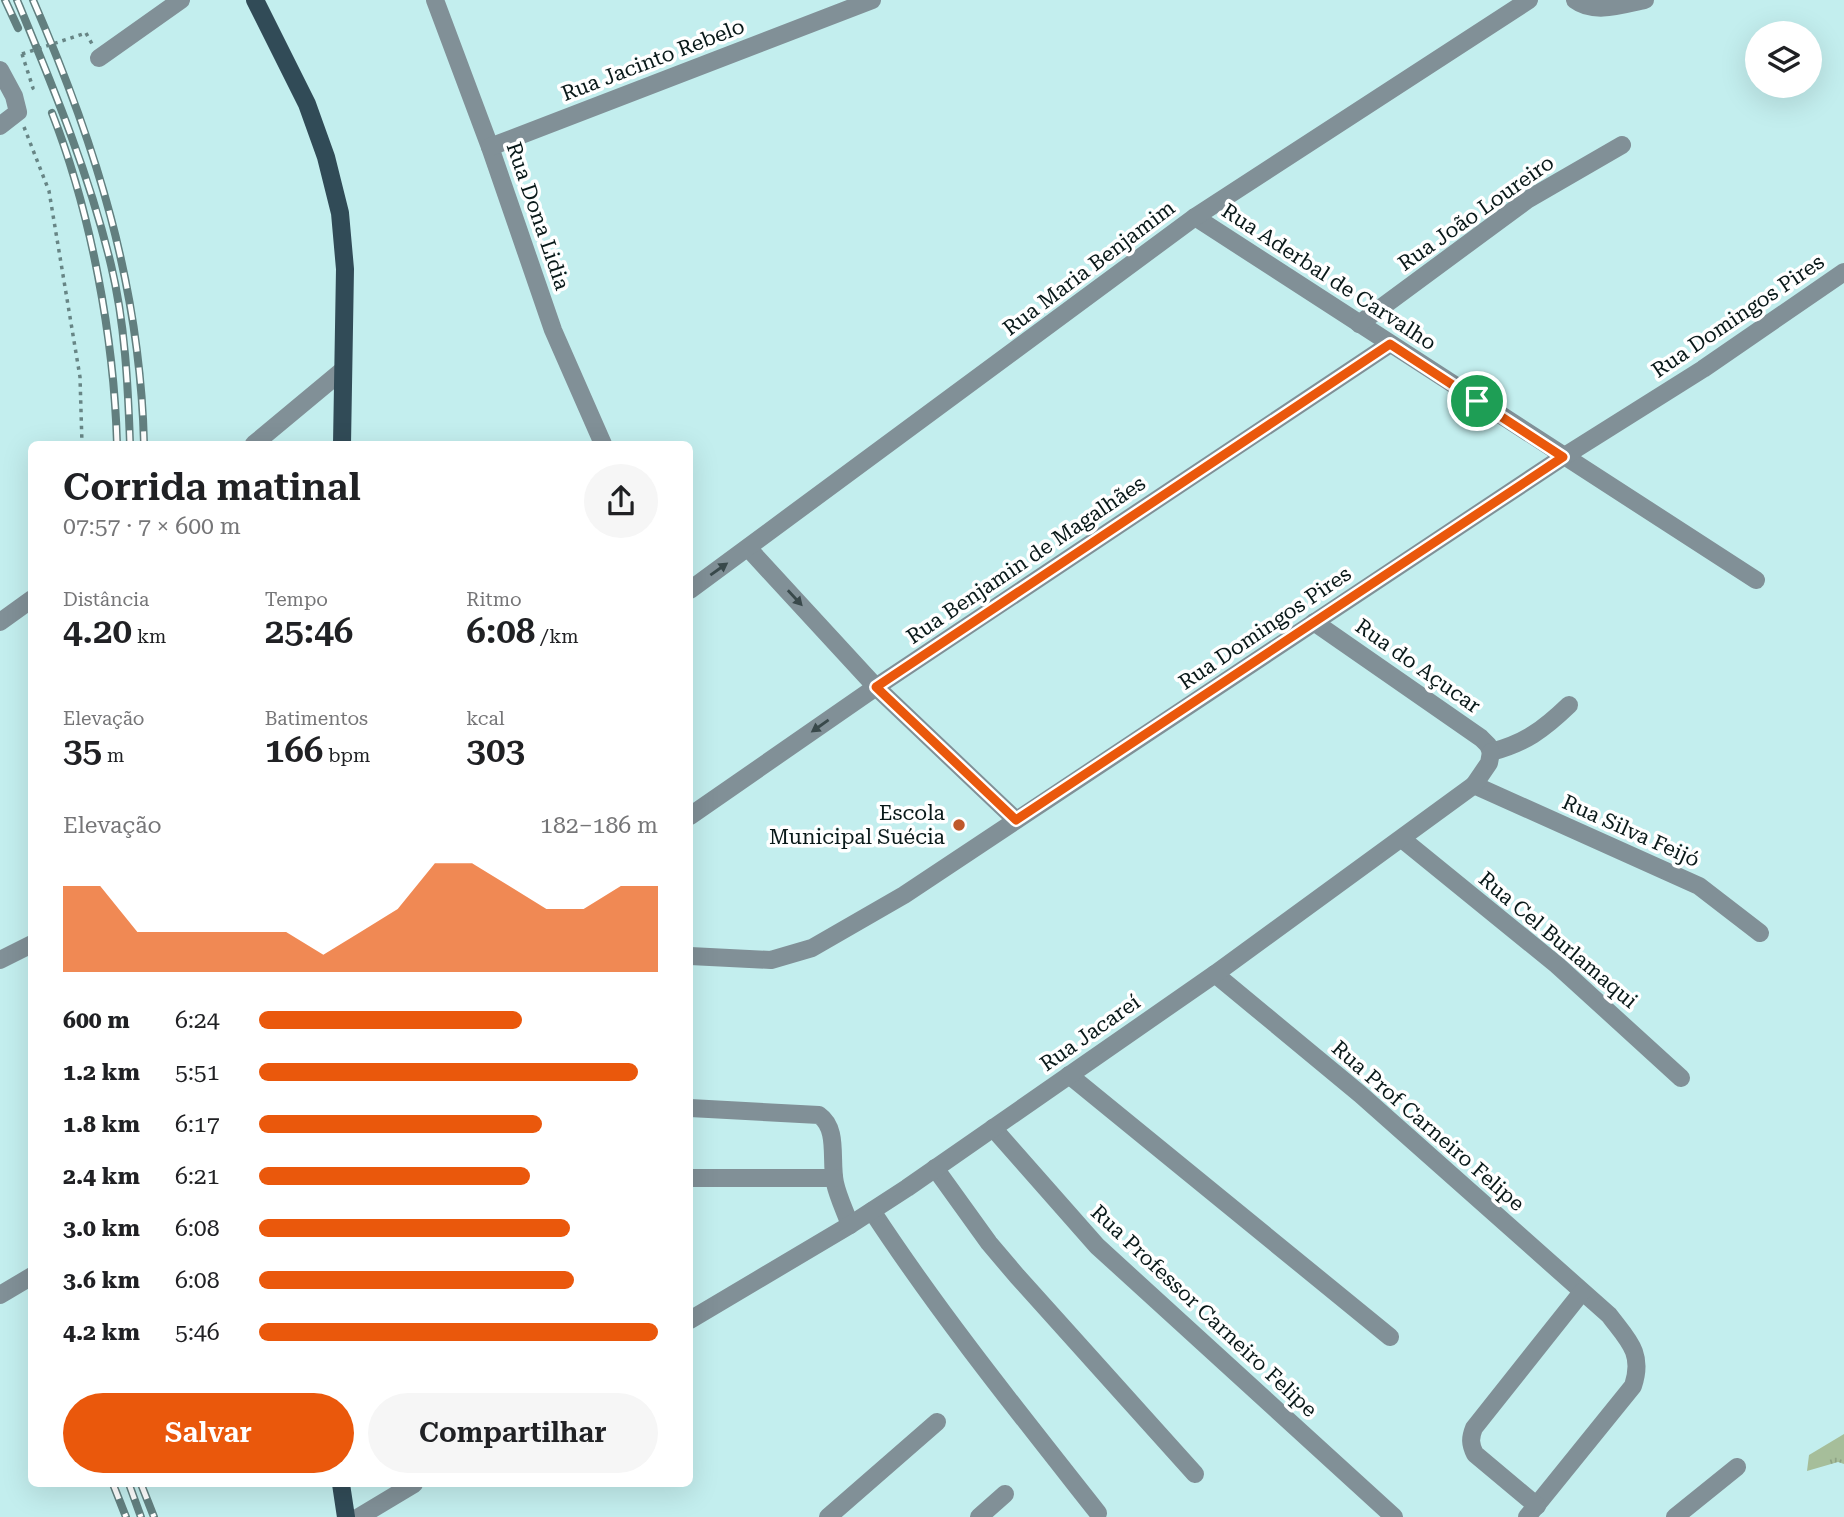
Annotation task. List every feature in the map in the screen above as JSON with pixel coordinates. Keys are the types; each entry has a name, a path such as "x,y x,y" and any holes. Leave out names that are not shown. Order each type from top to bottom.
{"main road":[{"path":"255,0 307,104 335,187 345,270 342,441"},
{"path":"341,1487 346,1517"}],"street":[{"path":"99,58 181,0"},
{"name":"Rua Dona Lidia","path":"435,0 490,147 553,330 602,441"},
{"name":"Rua Jacinto Rebelo","path":"490,147 872,0"},
{"name":"Rua Maria Benjamim","path":"693,588 1195,218 1528,0"},
{"path":"1575,0 1592,7 1607,7 1645,0"},
{"path":"0,70 14,96 18,112 0,126"},
{"name":"Rua João Loureiro","path":"1359,324 1527,200 1622,145"},
{"name":"Rua Aderbal de Carvalho","path":"1195,218 1756,580"},
{"name":"Rua Domingos Pires","path":"693,956 771,960 812,948 904,895 1563,457 1703,369 1844,272"},
{"name":"Rua Benjamin de Magalhães","path":"693,814 876,687 1390,344"},
{"path":"258,441 343,370"},
{"path":"748,548 876,687 1016,820"},
{"path":"0,622 28,602"},
{"name":"Rua do Açucar","path":"1314,622 1481,738 1491,752"},
{"path":"1491,752 1512,747 1533,737 1569,705"},
{"name":"Rua Jacareí","path":"693,1318 850,1225 1214,974 1474,785 1489,763 1491,752"},
{"name":"Rua Silva Feijó","path":"1474,785 1699,886 1760,933"},
{"name":"Rua Cel Burlamaqui","path":"1402,839 1557,965 1681,1078"},
{"path":"0,960 28,946"},
{"name":"Rua Prof Carneiro Felipe","path":"1214,974 1360,1094 1609,1315 1632,1345 1638,1371 1633,1386 1532,1512"},
{"path":"1069,1076 1390,1337"},
{"path":"693,1108 819,1115 827,1120 831,1132 834,1178 850,1225"},
{"name":"Rua Professor Carneiro Felipe","path":"993,1128 1097,1247 1394,1517"},
{"path":"935,1167 989,1243 1195,1474"},
{"path":"693,1178 834,1178"},
{"path":"872,1210 905,1262 1098,1513"},
{"path":"0,1295 28,1278"},
{"path":"1532,1512 1475,1454 1470,1436 1474,1427 1582,1292"},
{"path":"828,1517 937,1422"},
{"path":"1675,1517 1737,1466"},
{"path":"359,1517 409,1487"},
{"path":"979,1517 1005,1494"}],"path":[{"path":"22,54 86,33"},
{"path":"18,112 49,191 80,377 82,441"}],"green space":[{"path":"1844,1434 1844,1464 1838,1462 1807,1471 1809,1455"}],"railway":[{"path":"5,0 18,28"},
{"path":"17,0 81,164 111,265 123,332 130,441"},
{"path":"33,0 76,108 111,217 134,328 144,441"},
{"path":"52,113 78,192 98,276 111,361 117,441"},
{"path":"114,1487 126,1517"},
{"path":"130,1487 141,1517"},
{"path":"142,1487 154,1517"}],"place":[{"name":"Escola Municipal Suécia","path":"959,825"}],"route":[{"path":"1390,344 1477,401 1563,457 1016,820 876,687 1390,344"}]}
